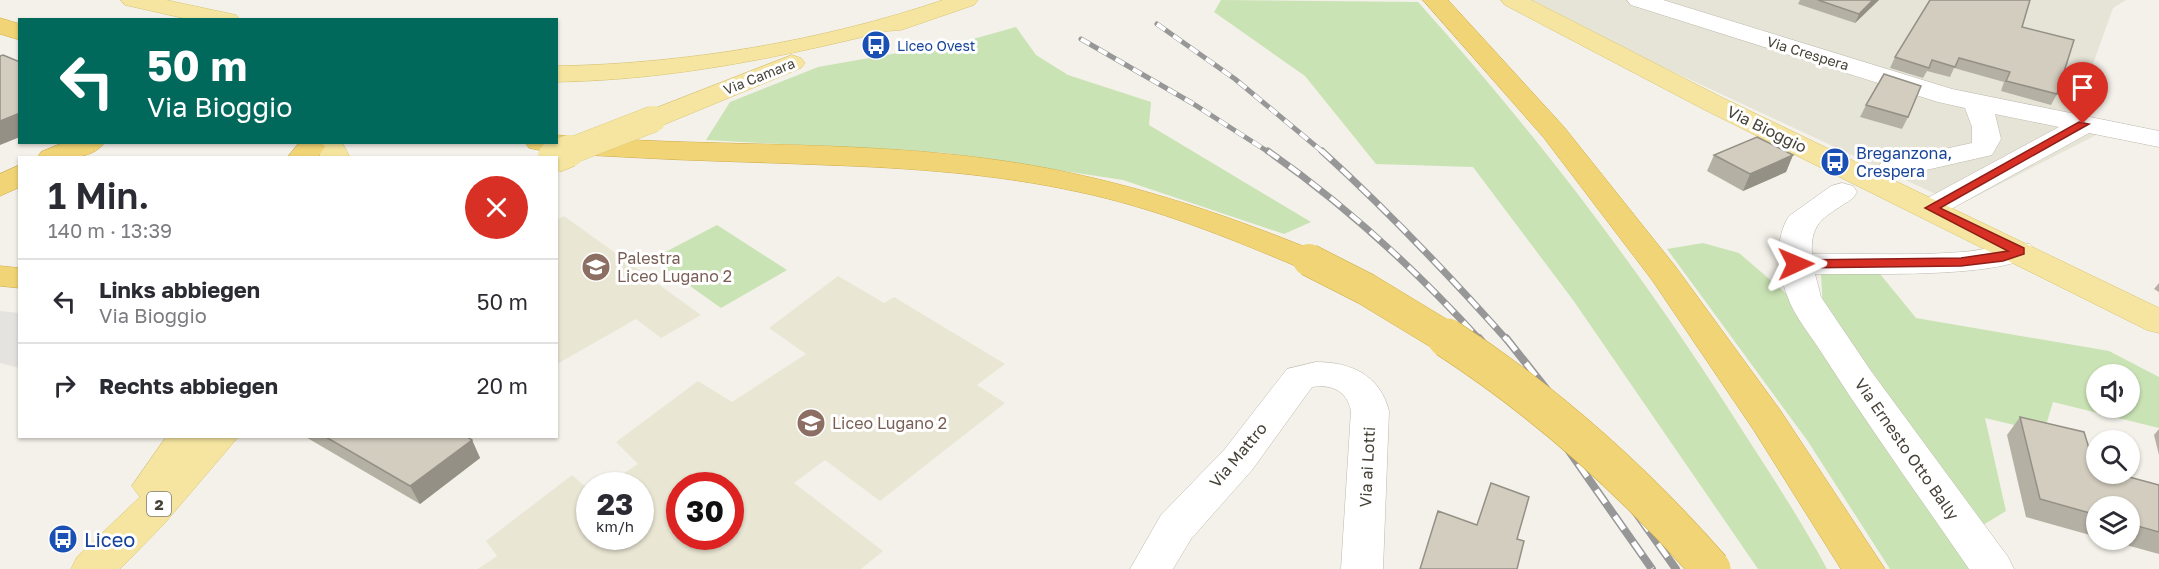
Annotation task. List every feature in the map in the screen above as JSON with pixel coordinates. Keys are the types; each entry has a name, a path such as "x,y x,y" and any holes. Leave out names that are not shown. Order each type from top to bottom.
{"highway":[{"path":"1436,0 1518,90 1662,271 1745,388 1864,569"},
{"path":"0,25 18,32"},
{"path":"56,156 86,144"},
{"path":"558,144 598,148 876,158 1003,170 1089,186 1174,208 1309,260 1426,323 1542,405 1638,491 1711,569"},
{"path":"0,187 18,175"},
{"path":"0,276 18,278"}],"main road":[{"path":"122,0 177,18"},
{"path":"133,0 218,18"},
{"name":"Via Camara","path":"556,156 914,17 966,0"},
{"name":"Via Bioggio","path":"1498,0 1931,208 2159,322"},
{"name":"Via Bioggio","path":"1513,0 1665,79"},
{"path":"558,74 624,73 720,62 914,17"},
{"name":"2","path":"93,568 187,438"},
{"name":"2","path":"93,568 150,513 218,438"}],"street":[{"name":"Via Crespera","path":"1639,0 1977,104 2159,139"},
{"path":"1891,169 1982,149 1988,141 1977,104"},
{"path":"1931,208 2083,124"},
{"path":"1842,192 1800,223 1795,236 1796,264 1961,262 2003,257 2019,251"},
{"name":"Via Ernesto Otto Bally","path":"1796,264 1798,283 1804,297 1858,380 1993,569"},
{"name":"Via Mattro","path":"1151,569 1176,527 1238,460 1294,383 1316,374 1344,377"},
{"name":"Via ai Lotti","path":"1344,377 1360,387 1367,398 1370,411 1362,569"}],"shaded area":[{"path":"1532,0 2126,0 2113,8 2075,114 2100,121 2096,135 1959,205 1659,65"},
{"name":"Palestra Liceo Lugano 2","path":"564,216 701,315 661,338 636,319 558,363 558,219"},
{"name":"Liceo Lugano 2","path":"838,276 884,303 894,297 1005,364 977,385 1005,403 880,501 825,460 794,483 883,551 861,569 478,569 497,556 486,541 572,475 576,479 576,550 654,550 654,472 626,472 638,464 616,442 698,381 732,402 806,354 769,328"},
{"path":"0,311 18,313 18,368 0,363"}],"green space":[{"path":"1221,0 1418,2 1507,105 1630,265 1707,376 1787,500 1827,569 1758,569 1573,300 1473,167 1376,164 1305,76 1214,12"},
{"path":"1016,27 1036,55 1068,75 1151,102 1149,125 1311,222 1284,234 1123,180 946,153 706,140 730,102 818,67 966,41"},
{"path":"717,225 787,270 721,308 652,259"},
{"path":"1703,243 1739,253 1824,326 1821,274 1880,274 1916,318 2109,351 2134,364 2086,364 2086,410 2053,402 2044,432 1985,418 2006,511 1970,533 1995,569 1890,569 1807,440 1667,249"},
{"path":"2140,367 2159,377 2159,428 2118,418 2140,418"}],"building":[{"path":"1818,0 1873,0 1859,14"},
{"path":"1930,0 2030,0 2022,27 2074,40 2057,94 2006,81 2010,72 1959,58 1955,67 1932,60 1929,68 1895,57"},
{"path":"0,56 18,61 18,114 0,121"},
{"path":"1884,74 1921,86 1908,117 1866,105"},
{"path":"1757,137 1793,155 1750,174 1714,155"},
{"path":"2020,417 2084,432 2086,484 2140,484 2140,480 2159,485 2159,532 2140,527 2140,496 2086,496 2086,512 2040,499"},
{"path":"327,438 469,438 472,440 410,486"},
{"path":"1491,483 1529,497 1517,539 1524,541 1517,569 1420,569 1438,511 1477,525"}],"railway":[{"path":"1157,24 1235,79 1324,153"},
{"path":"1081,39 1192,103 1270,153"},
{"path":"1268,151 1353,216 1431,288 1480,340"},
{"path":"1322,151 1417,243 1507,340"},
{"path":"1479,338 1555,431 1652,569"},
{"path":"1506,338 1566,414 1676,569"}],"place":[{"name":"Liceo Ovest","path":"876,45"},
{"name":"Breganzona, Crespera","path":"1835,162"},
{"name":"Palestra Liceo Lugano 2","path":"596,267"},
{"name":"Liceo Lugano 2","path":"811,423"},
{"name":"Liceo","path":"63,539"}],"route":[{"path":"1796,264 1961,262 2003,257 2019,251 1931,208 2083,124"}]}
